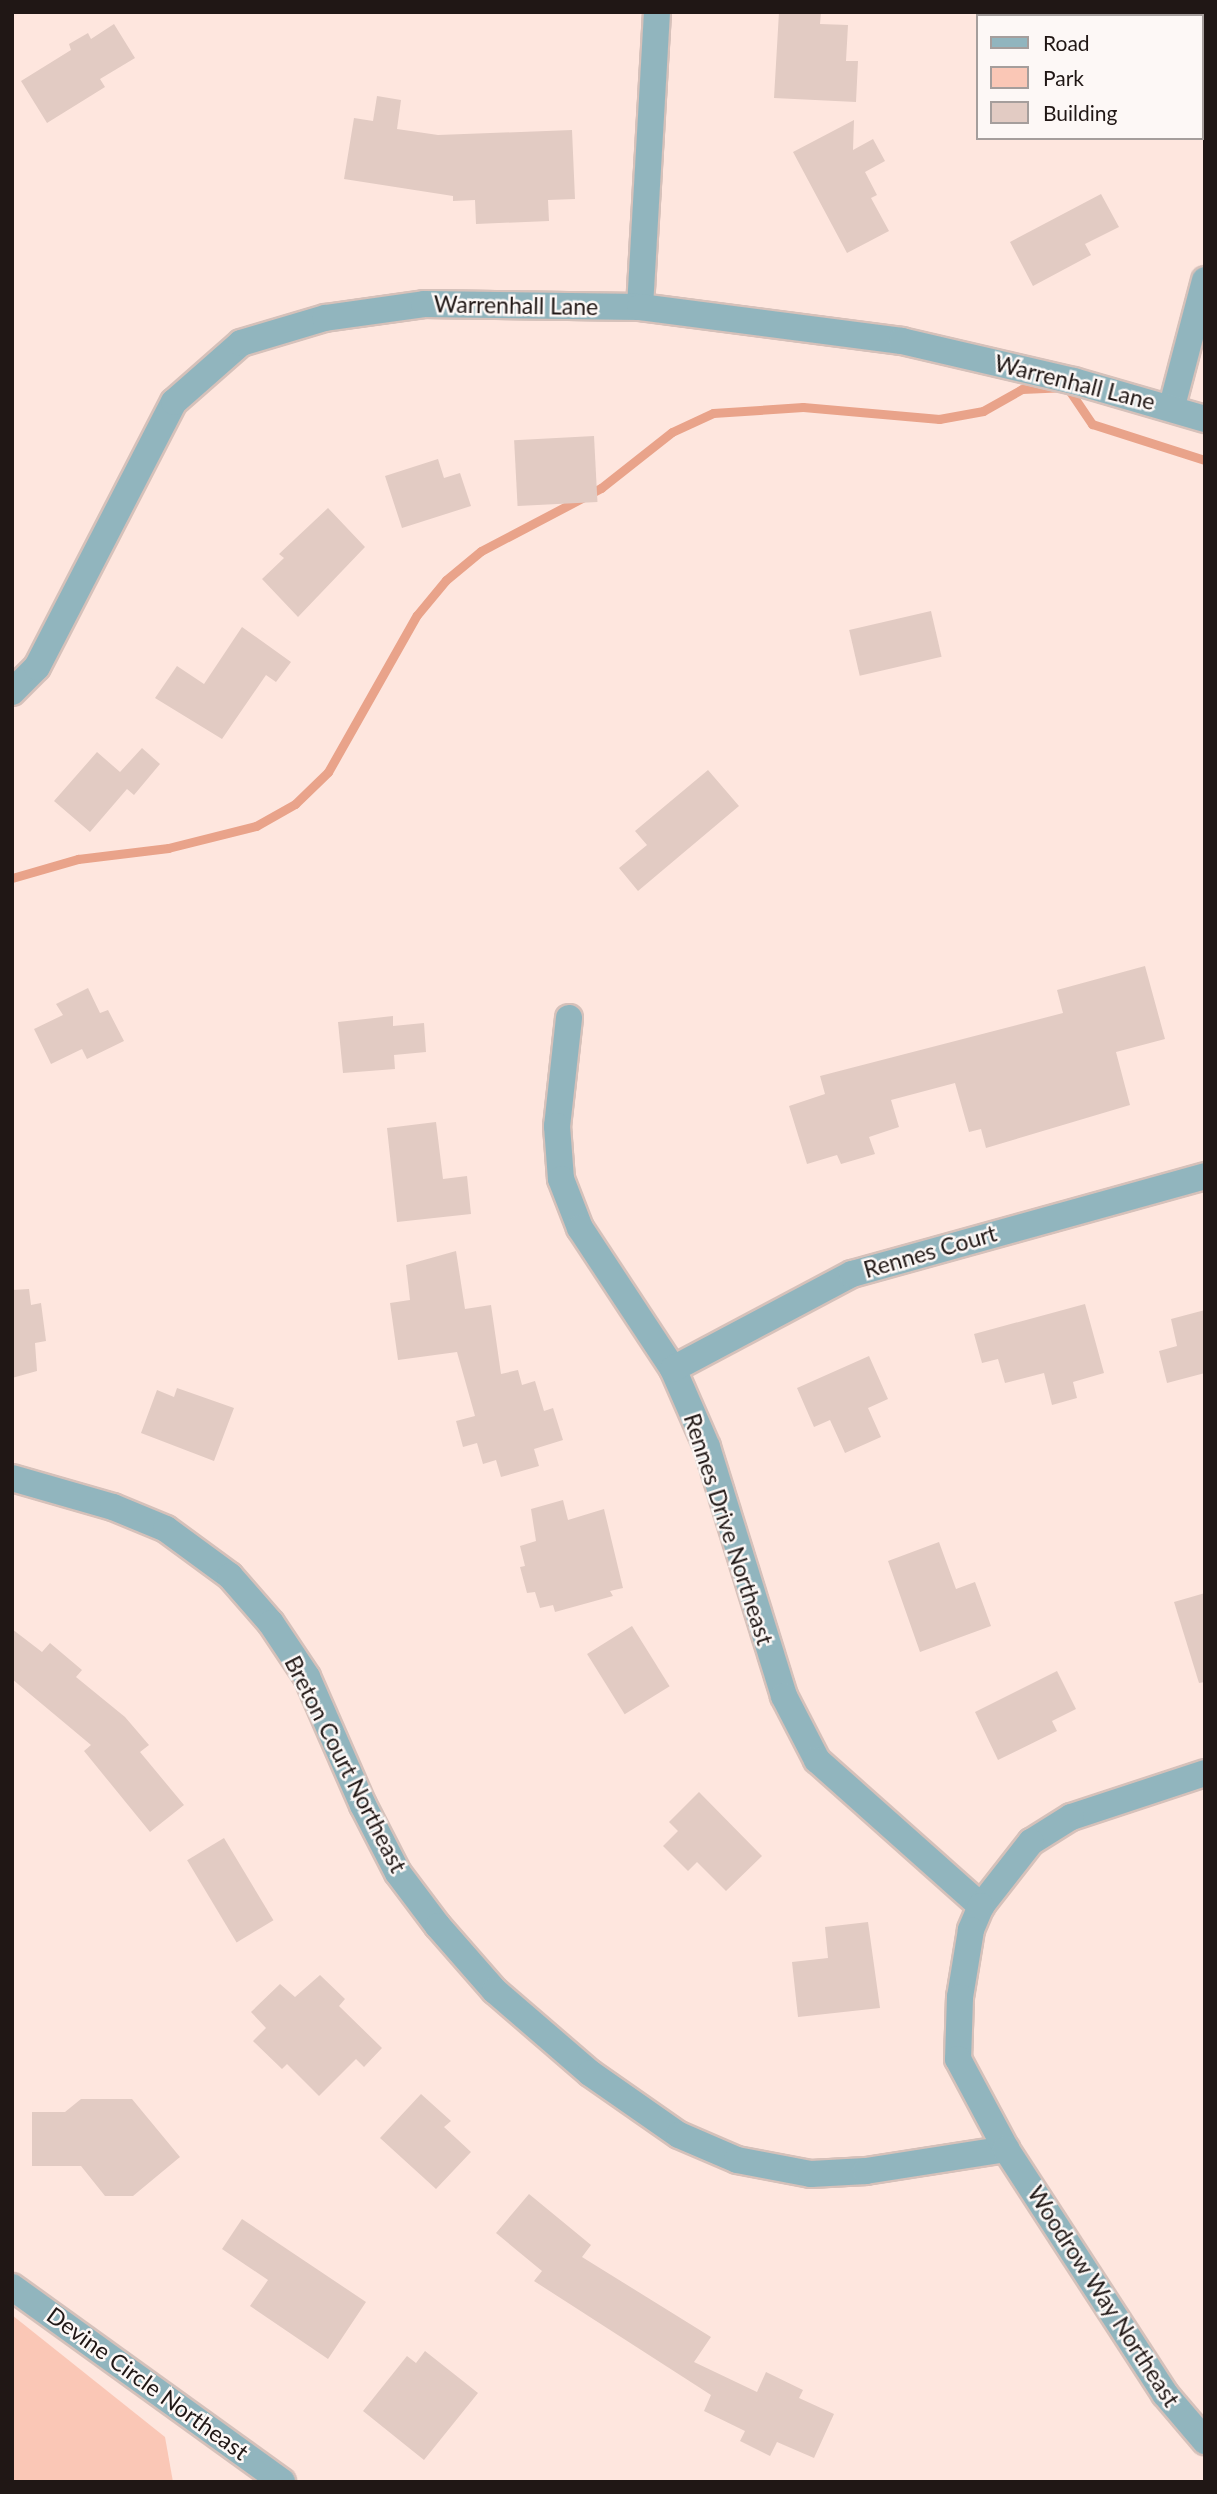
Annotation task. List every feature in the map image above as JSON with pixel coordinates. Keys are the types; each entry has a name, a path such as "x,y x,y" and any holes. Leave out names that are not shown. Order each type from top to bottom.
{"street":[{"path":"640,307 657,12"},
{"path":"1172,406 1205,280"},
{"name":"Warrenhall Lane","path":"12,692 37,667 174,402 242,343 325,318 424,304 640,307 902,341 1172,406 1205,419"},
{"name":"Rennes Drive Northeast","path":"569,1018 557,1126 561,1179 580,1228 673,1369 707,1447 784,1696 817,1760 981,1906"},
{"name":"Rennes Court","path":"673,1369 852,1274 1205,1176"},
{"name":"Breton Court Northeast","path":"12,1478 113,1507 166,1530 230,1576 271,1623 307,1677 392,1862 438,1926 495,1992 590,2073 679,2135 737,2160 811,2174 866,2171 1006,2149"},
{"name":"Woodrow Way Northeast","path":"1205,1773 1071,1817 1031,1842 981,1906 971,1930 960,1997 958,2059 1006,2149 1165,2395 1205,2441"},
{"name":"Devine Circle Northeast","path":"12,2287 282,2482"}],"green space":[{"path":"12,2315 165,2437 173,2482 12,2482"}],"building":[{"path":"779,12 821,12 820,24 848,25 846,61 858,61 856,102 774,98"},
{"path":"114,24 135,58 100,79 105,87 47,123 21,81 71,50 69,44 88,33 91,39"},
{"path":"377,96 401,100 397,129 438,135 572,130 575,199 548,200 549,221 476,224 475,200 453,201 453,196 344,179 354,118 373,121"},
{"path":"854,120 853,150 873,139 885,161 865,172 877,195 871,198 889,231 847,253 793,152"},
{"path":"1101,194 1119,227 1085,244 1091,255 1033,286 1010,242"},
{"path":"594,436 597,502 518,506 514,440"},
{"path":"438,459 444,478 460,473 471,506 402,528 385,476"},
{"path":"328,508 365,547 298,617 262,579 284,558 279,554"},
{"path":"931,611 942,657 860,676 849,630"},
{"path":"242,627 291,662 276,682 266,675 222,739 155,698 177,666 204,684"},
{"path":"142,748 160,764 134,795 127,789 90,832 54,801 97,752 120,772"},
{"path":"708,770 739,806 638,891 619,868 647,845 635,831"},
{"path":"1145,966 1165,1039 1116,1052 1130,1105 986,1148 981,1129 969,1132 955,1083 891,1100 899,1127 869,1137 875,1154 841,1164 837,1155 807,1164 789,1106 825,1094 820,1076 1063,1013 1057,990"},
{"path":"88,988 100,1013 108,1010 124,1041 87,1059 82,1049 51,1064 34,1029 63,1015 56,1004"},
{"path":"393,1016 393,1026 424,1023 426,1052 394,1055 395,1069 343,1073 338,1022"},
{"path":"436,1122 443,1179 467,1176 471,1214 397,1222 387,1128"},
{"path":"456,1251 465,1309 491,1305 501,1374 518,1370 522,1385 535,1381 544,1411 553,1408 563,1440 534,1449 539,1466 501,1477 496,1460 483,1464 477,1443 463,1447 456,1421 475,1416 457,1352 398,1360 390,1303 410,1300 406,1265"},
{"path":"29,1289 31,1305 41,1303 46,1341 35,1343 37,1371 12,1378 12,1290"},
{"path":"1085,1304 1104,1373 1073,1382 1077,1398 1052,1405 1044,1373 1005,1383 998,1359 982,1363 974,1334"},
{"path":"1205,1310 1205,1373 1167,1383 1159,1351 1177,1346 1171,1319"},
{"path":"869,1356 888,1399 868,1408 881,1437 845,1453 830,1420 814,1427 797,1388"},
{"path":"177,1388 234,1408 214,1461 141,1433 157,1390 174,1397"},
{"path":"563,1500 568,1520 604,1509 623,1588 610,1591 613,1596 555,1612 553,1605 540,1608 535,1592 527,1593 520,1567 525,1566 520,1546 536,1541 531,1509"},
{"path":"939,1542 956,1589 975,1582 991,1626 920,1652 888,1561"},
{"path":"1205,1593 1205,1682 1199,1683 1174,1602"},
{"path":"632,1626 670,1686 625,1714 587,1654"},
{"path":"12,1629 42,1652 50,1643 82,1670 76,1677 125,1717 149,1745 140,1752 184,1805 150,1832 84,1751 91,1745 12,1679"},
{"path":"1057,1671 1076,1709 1052,1721 1057,1731 998,1760 975,1712"},
{"path":"699,1792 762,1856 726,1891 697,1862 688,1871 663,1846 678,1831 669,1822"},
{"path":"224,1838 273,1920 237,1942 187,1860"},
{"path":"868,1922 880,2008 798,2017 792,1962 828,1958 825,1927"},
{"path":"320,1975 345,1999 339,2006 382,2048 364,2067 356,2059 319,2096 287,2064 282,2069 253,2041 266,2028 251,2012 280,1984 295,1997"},
{"path":"421,2094 451,2121 444,2127 471,2152 436,2189 380,2138"},
{"path":"81,2099 132,2099 180,2157 133,2196 105,2196 81,2166 32,2166 32,2112 65,2112"},
{"path":"529,2194 591,2245 582,2257 711,2337 694,2362 757,2392 766,2372 803,2390 799,2398 834,2414 814,2458 777,2442 770,2456 740,2441 745,2431 704,2411 711,2395 534,2281 542,2271 496,2233"},
{"path":"242,2219 366,2302 328,2359 250,2306 268,2280 222,2249"},
{"path":"425,2351 478,2393 424,2460 363,2411 407,2356 416,2363"}],"waterway":[{"path":"12,878 78,859 168,848 256,826 295,804 328,772 417,615 446,580 481,551 601,488 672,432 713,413 803,407 939,419 983,411 1022,389 1067,387 1092,424 1205,460"}]}
